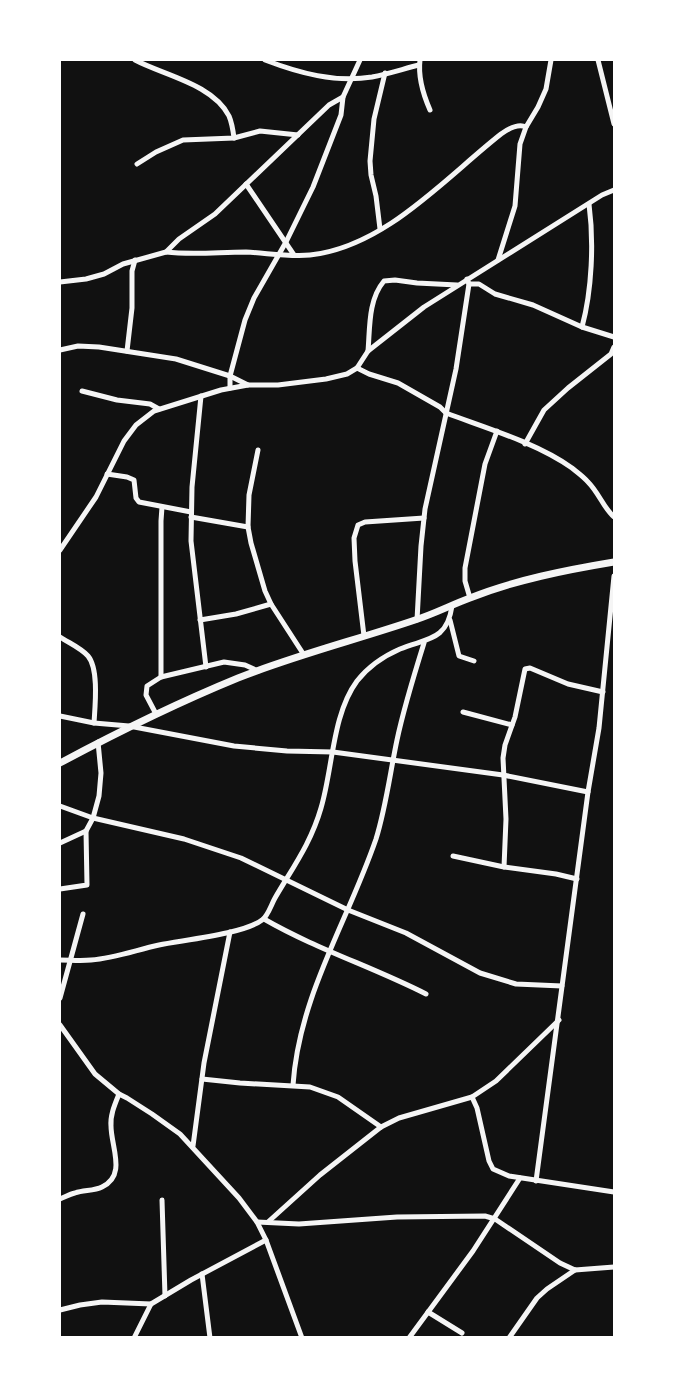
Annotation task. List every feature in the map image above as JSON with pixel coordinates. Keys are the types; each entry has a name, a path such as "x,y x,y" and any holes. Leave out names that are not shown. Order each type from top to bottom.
{"street":[{"path":"135,60 192,84 218,103 228,113 234,138"},
{"path":"265,60 327,78 351,79 385,73 420,62 424,96 430,110"},
{"path":"230,388 230,376 245,320 323,165 341,115 343,97 360,60"},
{"path":"498,260 515,206 519,157 526,127 546,89 551,60"},
{"path":"598,60 614,124"},
{"path":"380,229 370,161 374,119 385,73"},
{"path":"166,252 179,239 215,214 329,104 343,97"},
{"path":"60,282 86,279 135,260 166,252 294,255 342,248 360,241 405,213 501,134 512,127 526,127"},
{"path":"138,164 156,152 183,140 234,138 260,131 298,135"},
{"path":"246,184 294,255"},
{"path":"60,550 96,498 124,441 136,425 154,411 230,388 278,385 346,374 357,368 368,351 424,307 614,190"},
{"path":"582,327 591,284 589,204"},
{"path":"127,351 135,260"},
{"path":"368,351 370,317 377,290 384,281 395,279 459,285"},
{"path":"468,282 614,337"},
{"path":"417,620 424,518 456,369 468,282"},
{"path":"60,350 78,346 99,347 176,359 230,376 248,385"},
{"path":"525,444 544,410 611,354 614,347"},
{"path":"357,368 398,383 446,412 554,457 589,483 614,517"},
{"path":"82,391 117,400 150,404 159,409"},
{"path":"201,396 195,439 191,541 206,667"},
{"path":"470,598 465,568 485,464 497,431"},
{"path":"258,450 249,495 248,527 251,543 271,604 304,655"},
{"path":"107,474 127,477 134,481 139,502 248,527"},
{"path":"161,677 162,507"},
{"path":"364,636 355,561 358,525 365,522 424,518"},
{"path":"60,763 129,726 239,678 417,620 470,598 519,582 614,562"},
{"path":"536,1181 588,792 612,641 614,576"},
{"path":"200,621 271,604"},
{"path":"452,606 450,620 459,656 474,660"},
{"path":"60,960 89,961 108,958 244,929 264,919 306,849 313,832 321,808 337,731 349,696 358,680 372,665 386,656 424,643 443,629 450,620"},
{"path":"60,638 89,657 93,666 94,723"},
{"path":"293,1085 299,1036 316,982 348,910 379,829 400,726 424,643"},
{"path":"156,714 146,695 147,687 161,677 224,662 259,671"},
{"path":"503,867 506,819 503,758 525,669 530,668 568,684 603,692"},
{"path":"463,712 513,725"},
{"path":"60,716 234,746 333,752 503,775 588,792"},
{"path":"60,889 87,885 86,831 99,796 101,773 97,742"},
{"path":"60,806 93,818 184,839 241,858 348,910 406,933 480,973 516,984 562,986"},
{"path":"60,844 86,831"},
{"path":"453,856 577,879"},
{"path":"60,998 83,914"},
{"path":"264,919 329,952 426,994"},
{"path":"193,1146 206,1051 230,932"},
{"path":"268,1222 320,1175 380,1127 398,1118 472,1097 496,1081 558,1020"},
{"path":"60,1026 95,1074 118,1094 180,1134 239,1198 257,1222 266,1240 302,1338"},
{"path":"202,1079 310,1087 338,1097 380,1127"},
{"path":"60,1199 97,1189 111,1181 115,1172 116,1154 111,1127 118,1094"},
{"path":"472,1097 493,1169 509,1176 614,1192"},
{"path":"409,1338 473,1251 520,1178"},
{"path":"162,1200 164,1296"},
{"path":"257,1222 299,1224 397,1217 485,1216 495,1219 560,1263 575,1270 614,1267"},
{"path":"134,1338 151,1304 266,1240"},
{"path":"509,1338 537,1298 575,1270"},
{"path":"202,1274 210,1338"},
{"path":"60,1310 102,1302 151,1304"},
{"path":"428,1312 461,1333"}]}
